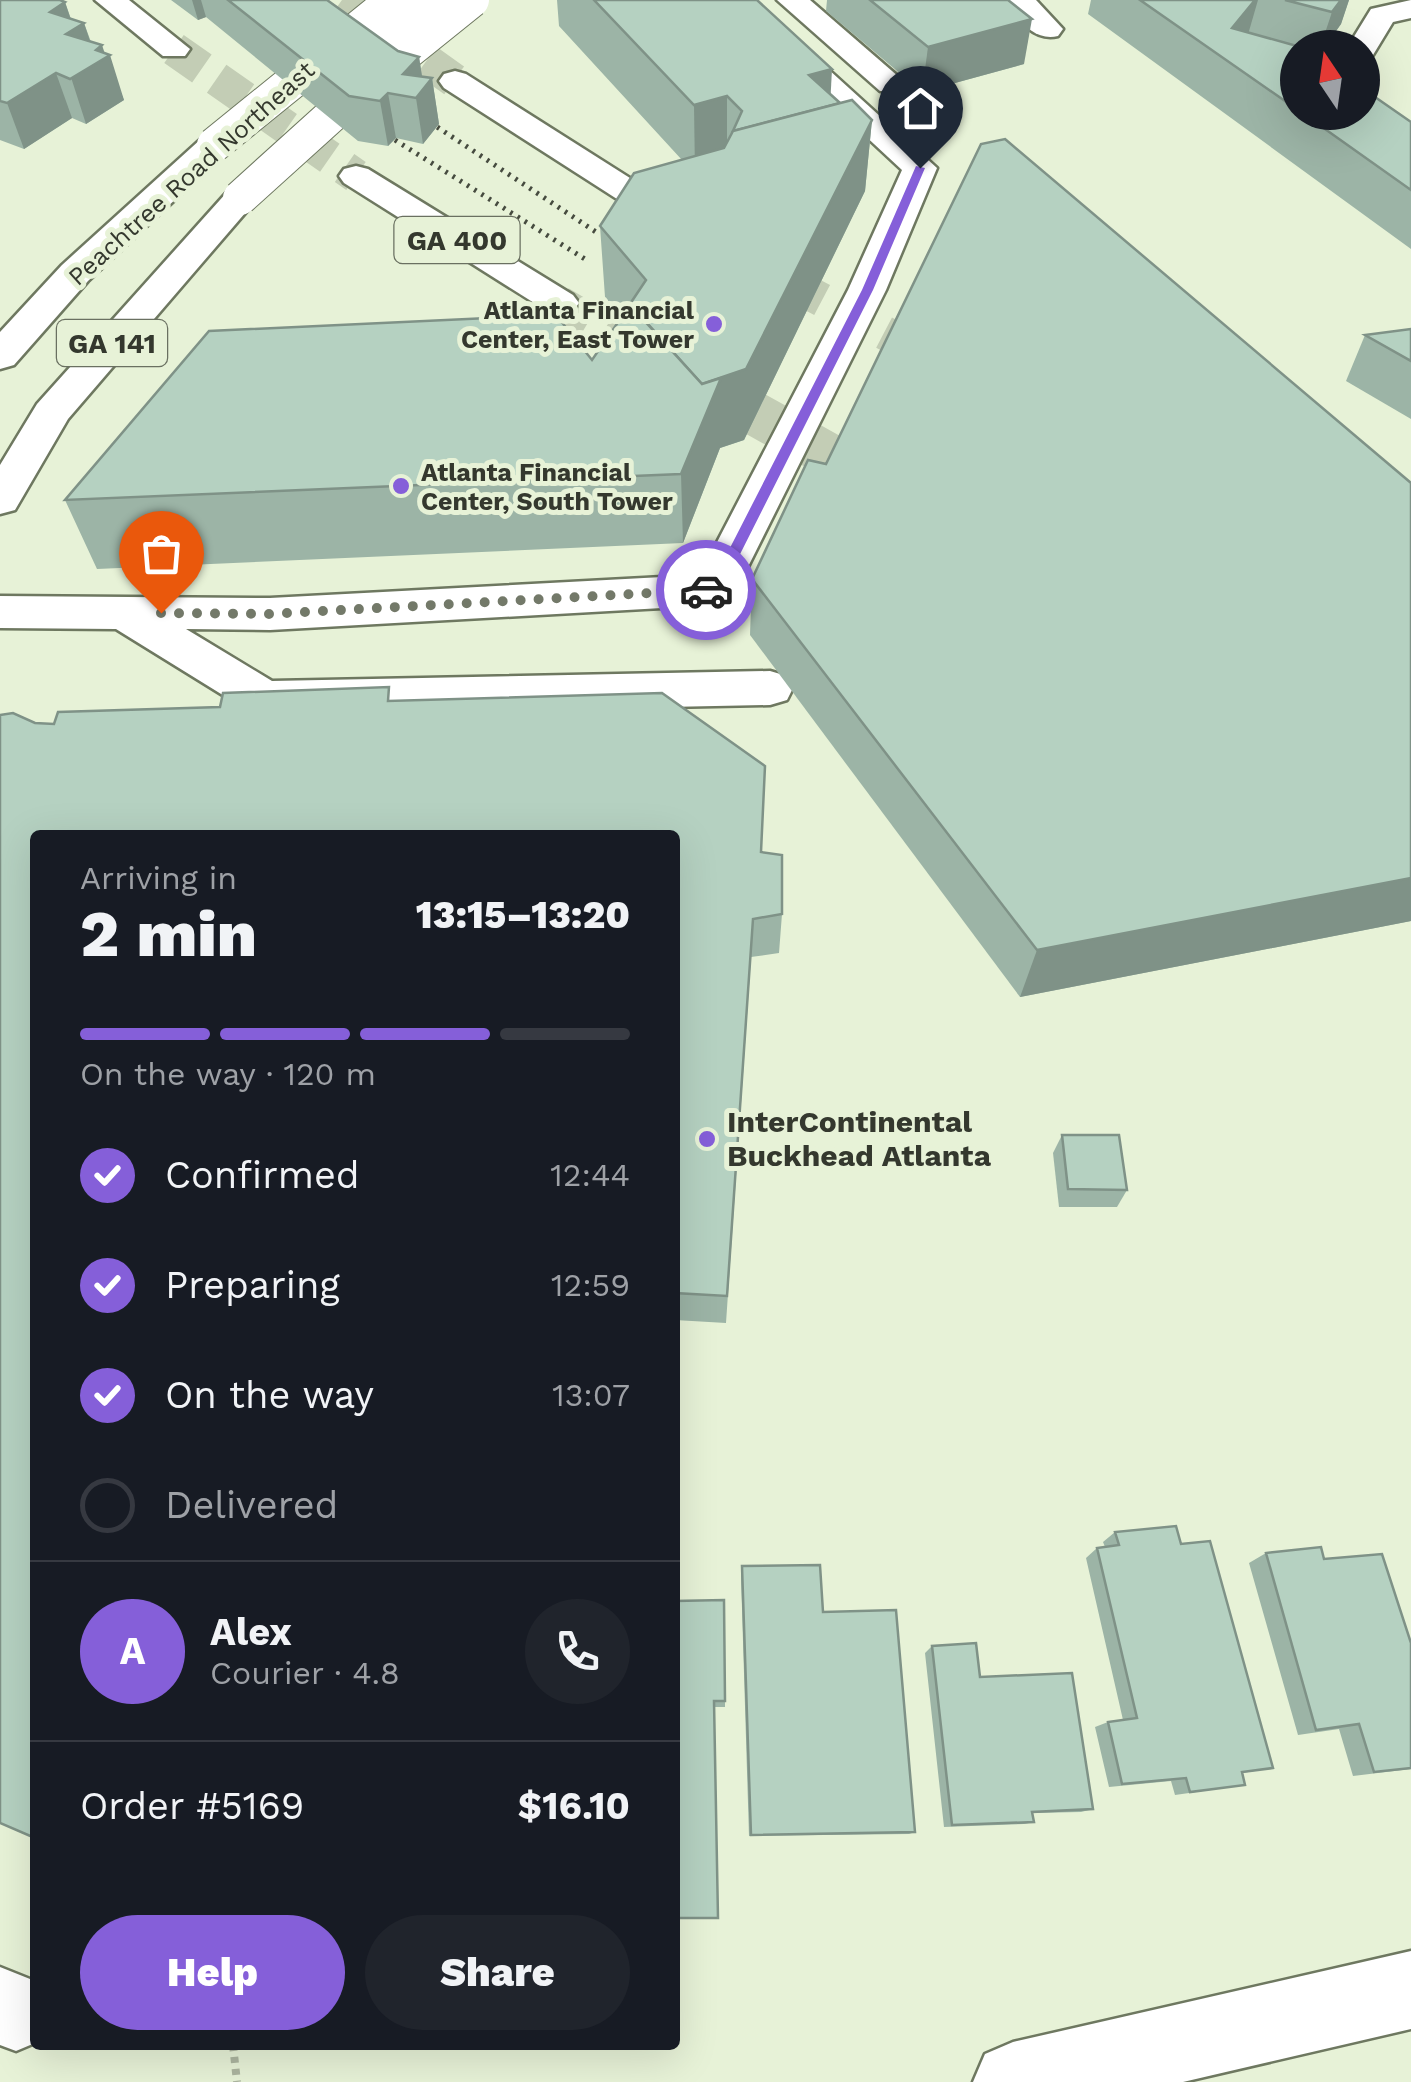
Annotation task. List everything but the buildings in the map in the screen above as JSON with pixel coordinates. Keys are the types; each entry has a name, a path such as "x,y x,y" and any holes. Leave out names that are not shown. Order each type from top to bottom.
{"main road":[{"path":"100,0 138,22"},
{"path":"110,0 174,50"},
{"name":"Peachtree Road Northeast","path":"0,357 16,334 83,267 214,145 393,0"},
{"path":"368,84 366,48 429,0"},
{"name":"Peachtree Road Northeast","path":"0,500 52,412 240,198 368,84 472,0"},
{"path":"0,612 270,614 715,590 868,290 920,168 734,0"},
{"path":"792,0 891,84"},
{"path":"1019,0 1047,29"},
{"path":"1349,6 1366,30"},
{"path":"1374,30 1382,16 1411,8"},
{"path":"454,81 629,192"},
{"name":"GA 400","path":"356,176 560,303"},
{"path":"125,613 264,698 770,688"},
{"path":"1013,2082 1411,1990"}],"path":[{"path":"234,2050 237,2082"}],"tunnel":[{"path":"342,0 455,81"},
{"path":"174,49 356,176"},
{"path":"746,260 921,352"},
{"path":"560,303 643,352"},
{"path":"639,349 897,493"},
{"path":"916,349 954,369"}],"railway":[{"path":"416,113 599,234"},
{"path":"395,140 585,259"}],"way so far":[{"path":"161,613 270,614 706,590"}],"place":[{"name":"Atlanta Financial Center, East Tower","path":"714,324"},
{"name":"Atlanta Financial Center, South Tower","path":"401,486"},
{"name":"InterContinental Buckhead Atlanta","path":"707,1139"}],"route":[{"path":"706,590 715,590 868,290 920,168"}]}
